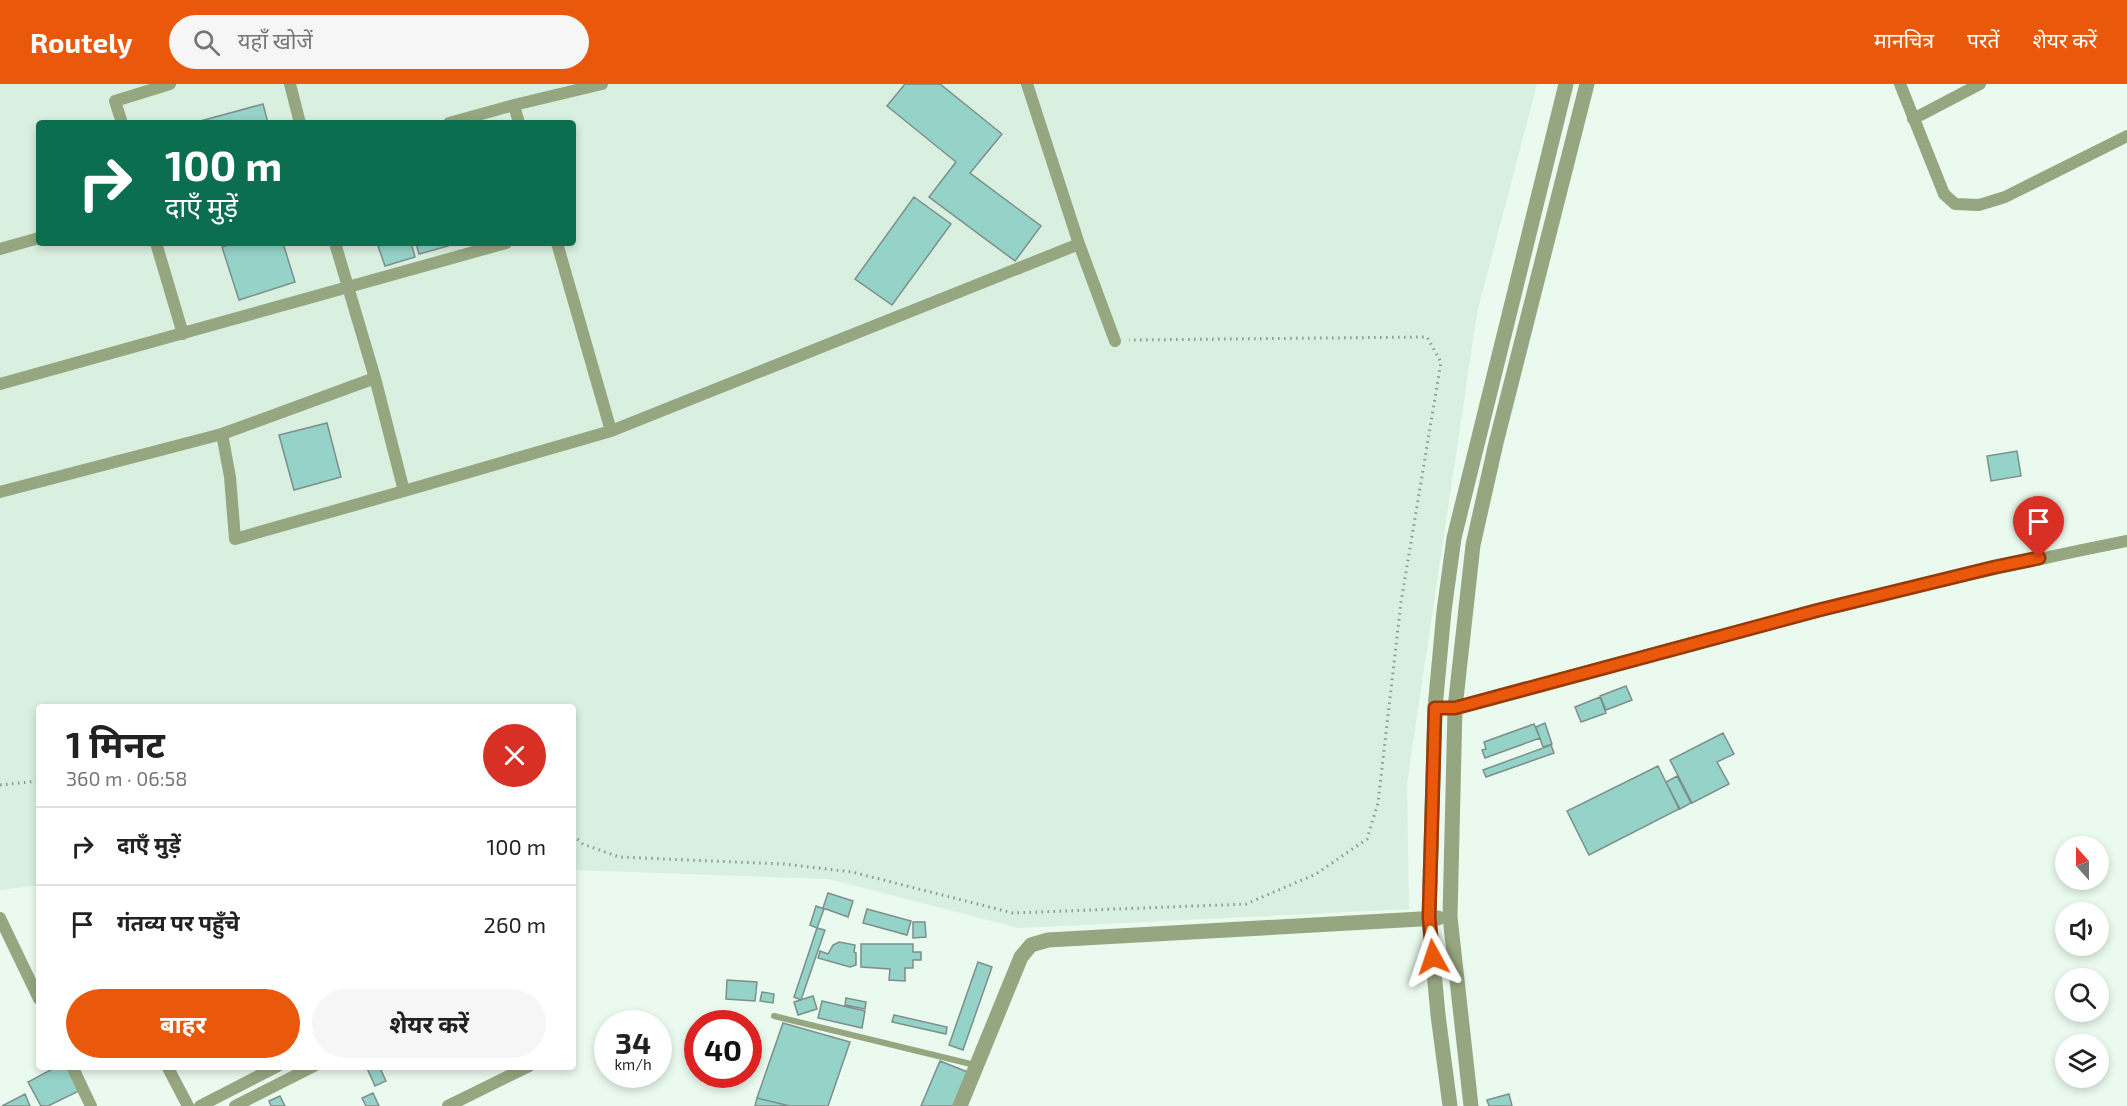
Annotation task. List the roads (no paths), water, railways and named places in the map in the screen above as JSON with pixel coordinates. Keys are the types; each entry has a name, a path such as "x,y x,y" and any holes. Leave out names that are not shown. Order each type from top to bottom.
{"street":[{"path":"121,120 116,101 170,84"},
{"path":"290,84 299,120"},
{"path":"460,120 602,84"},
{"path":"1027,84 1079,244 1115,341"},
{"path":"1450,1106 1438,1015 1429,918 1435,708 1444,610 1454,538 1566,84"},
{"path":"1471,1106 1450,917 1455,708 1473,545 1496,443 1587,84"},
{"path":"1900,84 1944,194 1955,204 1979,205 2005,197 2127,135"},
{"path":"1913,120 1980,84"},
{"path":"514,105 518,120"},
{"path":"0,249 36,239"},
{"path":"222,434 230,477 235,539 611,431 1079,244"},
{"path":"157,246 183,334"},
{"path":"336,246 375,378 404,491"},
{"path":"0,384 495,246"},
{"path":"558,246 611,431"},
{"path":"0,492 222,434 375,378"},
{"path":"1435,708 1455,708 1819,610 1995,567 2127,541"},
{"path":"960,1106 1021,957 1031,945 1059,940 1450,917"},
{"path":"0,918 36,993"},
{"path":"74,1070 91,1106"},
{"path":"169,1070 188,1106"},
{"path":"200,1106 268,1070"},
{"path":"235,1106 306,1070"},
{"path":"448,1106 521,1070"}],"lane":[{"path":"774,1016 976,1065"}]}
